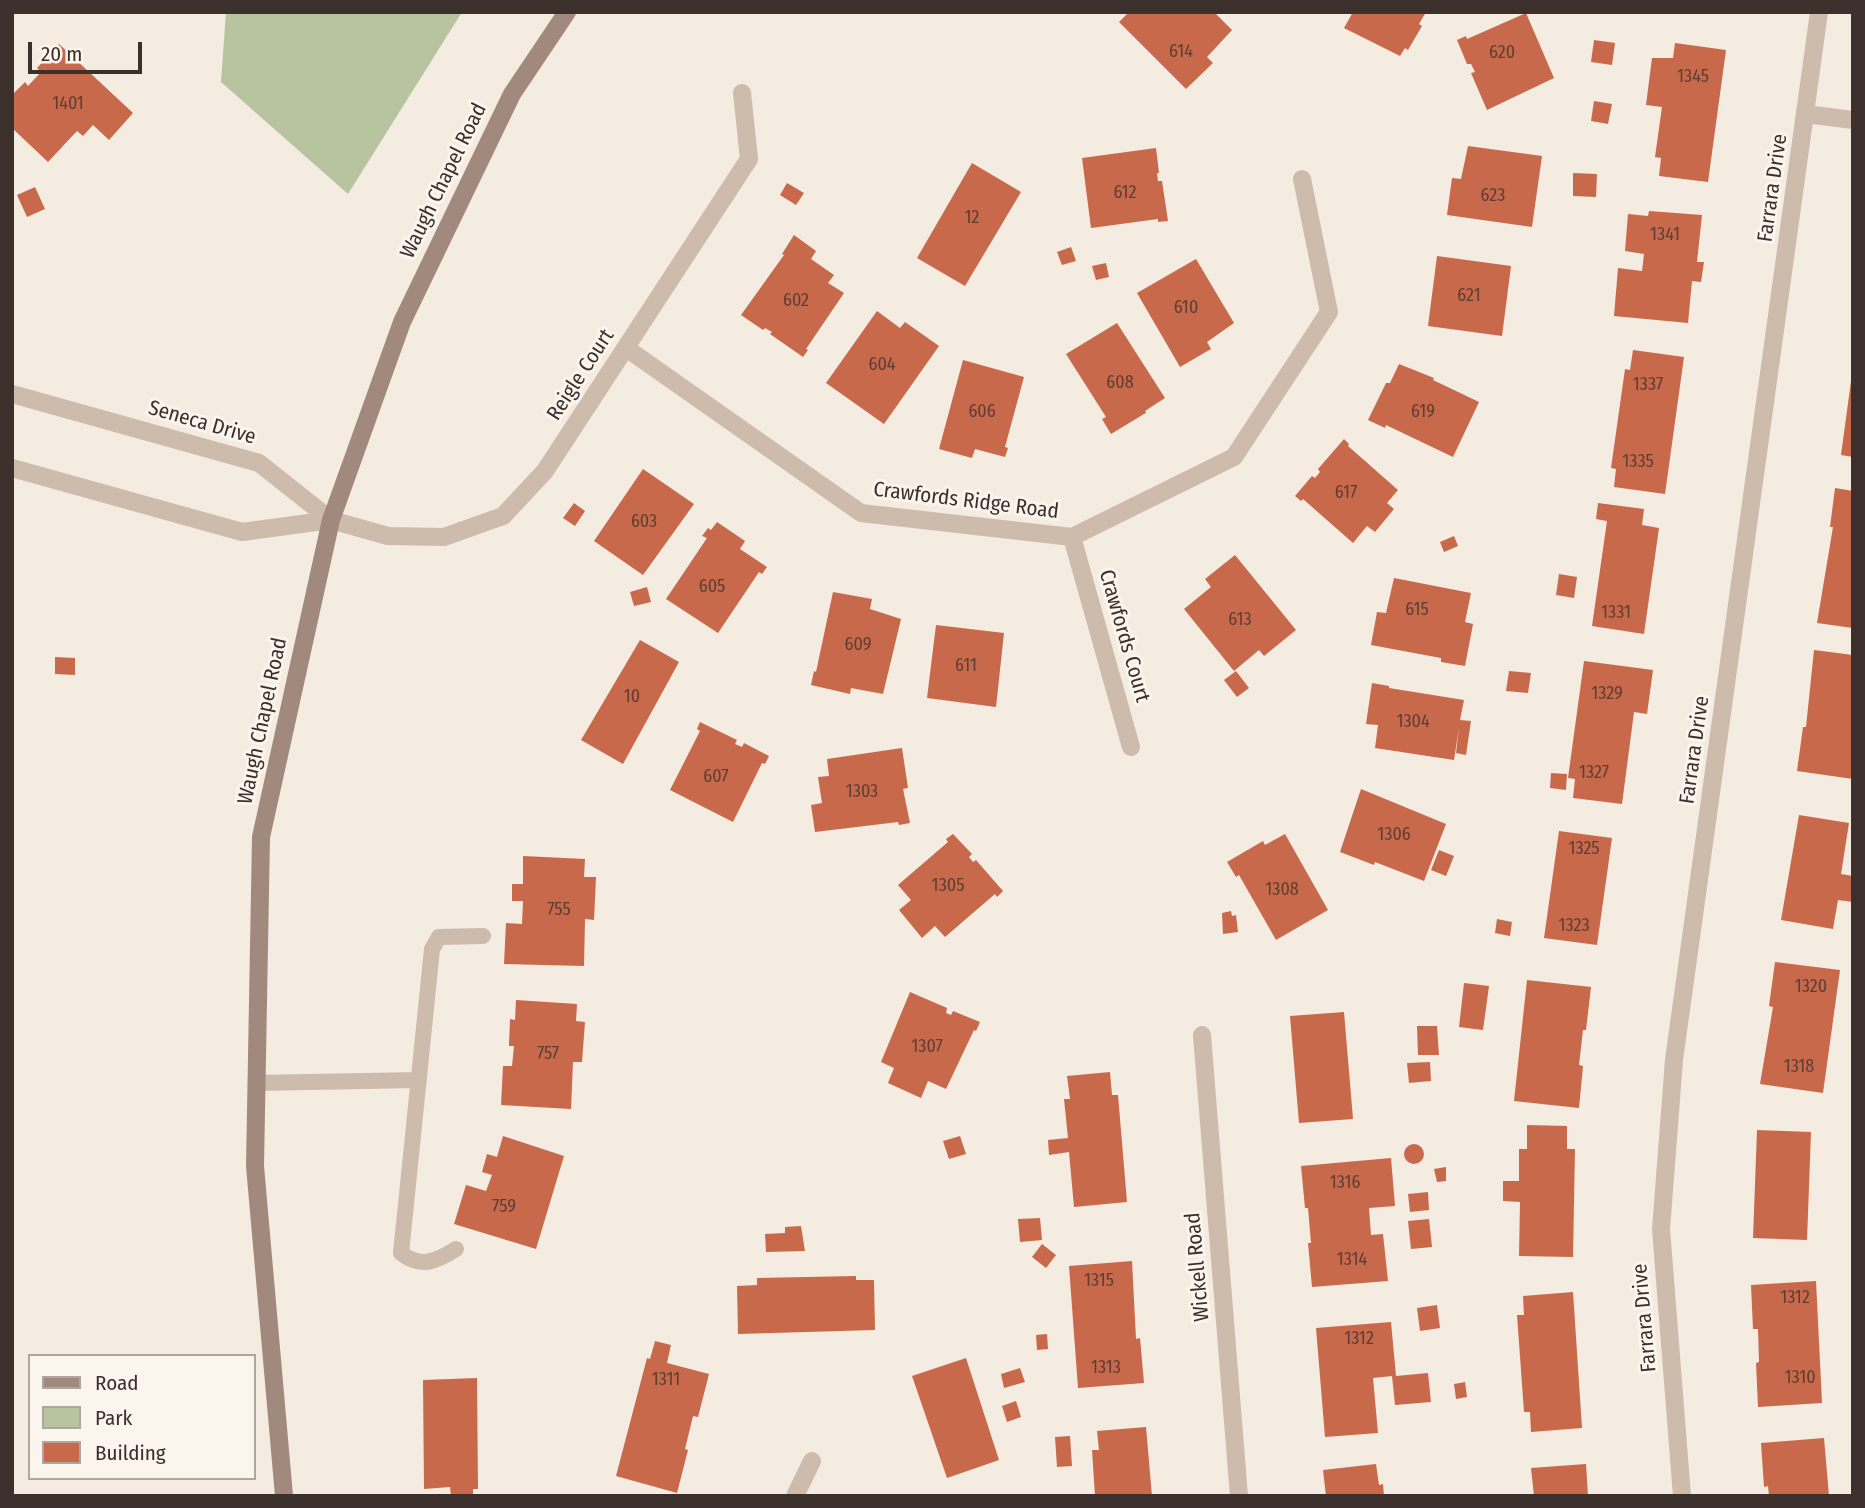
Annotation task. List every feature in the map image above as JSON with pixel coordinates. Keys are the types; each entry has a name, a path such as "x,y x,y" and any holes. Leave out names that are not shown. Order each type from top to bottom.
{"main road":[{"name":"Waugh Chapel Road","path":"284,1496 255,1166 261,837 331,520 402,322 512,94 567,12"}],"street":[{"name":"Farrara Drive","path":"1682,1496 1661,1229 1674,1060 1819,12"},
{"name":"Reigle Court","path":"331,520 388,536 444,537 503,516 545,471 748,159 742,93"},
{"path":"1806,114 1853,120"},
{"name":"Crawfords Ridge Road","path":"626,348 861,513 1072,537 1234,457 1329,312 1302,179"},
{"name":"Seneca Drive","path":"12,394 259,463 331,520"},
{"path":"12,468 242,532 331,520"},
{"name":"Crawfords Court","path":"1072,537 1131,747"},
{"name":"Wickell Road","path":"1202,1035 1239,1496"},
{"path":"795,1496 812,1461"}],"lane":[{"path":"456,1249 436,1261 411,1261 401,1253 432,948 439,937 483,936"},
{"path":"257,1083 419,1080"}],"green space":[{"path":"226,12 462,12 348,194 221,82"}],"building":[{"path":"1129,12 1214,12 1232,30 1207,57 1213,63 1186,89 1119,22"},
{"path":"1353,12 1426,12 1419,24 1422,26 1408,50 1405,48 1400,56 1344,28"},
{"path":"1526,13 1554,78 1487,110 1471,73 1475,72 1471,64 1467,64 1457,40 1466,36 1467,39"},
{"path":"1594,40 1615,43 1612,65 1591,62"},
{"path":"1675,43 1726,50 1708,182 1659,176 1661,158 1655,157 1662,107 1646,105 1652,58 1673,58"},
{"path":"59,44 133,113 109,140 93,125 83,136 77,131 48,162 12,128 12,95 25,82 28,86 41,72 37,68"},
{"path":"1594,101 1612,104 1608,124 1591,121"},
{"path":"1468,146 1542,156 1532,227 1447,215 1452,178 1461,179"},
{"path":"1156,148 1158,181 1162,181 1168,221 1158,222 1158,219 1091,228 1082,158"},
{"path":"972,163 1021,192 965,286 917,258"},
{"path":"1573,173 1597,174 1596,197 1573,196"},
{"path":"787,183 804,193 796,205 780,195"},
{"path":"35,187 45,209 27,217 17,195"},
{"path":"1649,211 1702,215 1697,262 1704,262 1701,282 1692,281 1688,323 1614,316 1618,268 1642,271 1644,254 1625,251 1628,214 1648,216"},
{"path":"794,235 816,251 811,259 834,275 828,283 844,293 803,357 770,334 772,332 765,328 763,330 741,315 784,255 782,254"},
{"path":"1071,247 1076,261 1062,265 1057,252"},
{"path":"1437,256 1511,266 1502,336 1428,326"},
{"path":"1196,259 1234,323 1207,342 1211,349 1180,367 1137,293"},
{"path":"1106,263 1109,277 1096,280 1092,266"},
{"path":"877,311 900,328 905,322 939,346 884,424 826,383"},
{"path":"1117,323 1165,398 1111,434 1102,419 1106,417 1066,354"},
{"path":"1633,350 1684,357 1665,494 1614,487 1616,469 1611,468 1625,369 1630,370"},
{"path":"963,360 1024,377 1005,447 1008,448 1005,457 975,449 972,458 939,449"},
{"path":"1399,364 1434,378 1433,380 1479,402 1453,457 1386,425 1385,428 1368,420 1386,383 1390,383"},
{"path":"1853,381 1853,457 1841,455"},
{"path":"1344,439 1348,446 1398,490 1387,503 1394,509 1375,532 1367,526 1353,543 1303,499 1301,501 1295,496 1312,476 1315,478 1320,472 1318,469"},
{"path":"643,469 694,504 643,575 594,541"},
{"path":"1835,488 1853,491 1853,628 1817,623 1833,527 1830,527"},
{"path":"574,503 585,511 575,526 563,518"},
{"path":"1598,503 1644,509 1642,525 1659,528 1644,634 1592,626 1607,521 1596,519"},
{"path":"717,522 745,541 740,549 767,567 762,574 759,572 718,633 666,599 707,538 702,536"},
{"path":"1454,536 1458,546 1444,552 1440,542"},
{"path":"1235,555 1296,630 1264,656 1259,650 1234,671 1184,609 1211,587 1205,579"},
{"path":"1559,574 1577,577 1574,598 1556,595"},
{"path":"1394,578 1471,593 1465,622 1473,624 1465,666 1441,662 1441,658 1371,645 1377,612 1386,613"},
{"path":"647,587 651,602 634,606 630,592"},
{"path":"833,592 872,599 870,609 901,619 883,694 851,688 850,694 811,685"},
{"path":"936,625 1004,633 996,707 927,698"},
{"path":"640,640 679,662 623,764 581,740"},
{"path":"1814,650 1853,655 1853,779 1797,771 1803,727 1806,727"},
{"path":"55,657 75,658 75,675 55,674"},
{"path":"1584,661 1653,670 1647,714 1634,712 1622,804 1573,798 1575,779 1568,778"},
{"path":"1236,671 1249,688 1237,697 1224,680"},
{"path":"1509,671 1531,673 1528,693 1506,691"},
{"path":"1372,683 1464,700 1460,720 1471,721 1466,755 1456,753 1459,727 1454,760 1375,748 1378,725 1366,724"},
{"path":"700,722 737,740 735,744 742,747 744,743 769,756 765,764 762,763 733,822 670,790 700,731 697,729"},
{"path":"902,748 908,788 903,789 910,823 899,825 898,822 815,832 811,805 822,803 818,777 829,776 827,759"},
{"path":"1551,773 1567,774 1566,790 1550,788"},
{"path":"1361,789 1446,824 1424,881 1340,852"},
{"path":"1799,815 1849,823 1841,874 1853,876 1853,902 1838,900 1833,929 1781,920"},
{"path":"1559,831 1612,838 1597,945 1544,938"},
{"path":"953,834 972,854 969,857 973,862 976,860 1003,891 997,897 995,894 945,937 935,926 922,938 899,910 911,900 898,885 948,842 946,839"},
{"path":"1285,834 1328,910 1276,940 1239,875 1236,877 1227,862 1263,841 1265,845"},
{"path":"1439,850 1454,856 1446,876 1431,870"},
{"path":"523,856 585,859 584,877 596,877 594,920 585,919 584,966 504,964 506,923 522,924 523,901 512,901 512,884 523,884"},
{"path":"1231,911 1232,916 1236,915 1238,932 1223,934 1222,913"},
{"path":"1497,919 1512,922 1510,936 1495,933"},
{"path":"1775,962 1840,970 1823,1093 1760,1084 1773,1007 1769,1006"},
{"path":"1527,980 1591,987 1579,1065 1583,1066 1579,1108 1514,1101"},
{"path":"1464,983 1489,986 1483,1030 1459,1027"},
{"path":"910,992 947,1008 946,1013 951,1015 953,1011 980,1022 946,1089 928,1081 921,1098 888,1083 894,1068 881,1062"},
{"path":"516,1000 577,1004 576,1021 585,1022 582,1062 573,1062 571,1109 501,1105 503,1066 512,1066 514,1046 509,1046 510,1019 515,1020"},
{"path":"1344,1012 1353,1119 1299,1123 1290,1016"},
{"path":"1417,1026 1437,1026 1439,1055 1418,1055"},
{"path":"1430,1062 1431,1081 1409,1083 1407,1063"},
{"path":"1110,1072 1112,1095 1118,1095 1127,1202 1074,1207 1069,1152 1049,1155 1048,1140 1068,1138 1064,1099 1070,1099 1067,1076"},
{"path":"1527,1125 1567,1126 1567,1149 1575,1149 1573,1257 1519,1256 1520,1202 1503,1201 1503,1181 1519,1181 1519,1149 1527,1149"},
{"path":"1757,1130 1811,1132 1807,1240 1753,1238"},
{"path":"503,1136 564,1156 536,1249 454,1224 466,1185 486,1191 492,1175 482,1172 487,1154 497,1157"},
{"path":"960,1136 966,1154 949,1159 943,1141"},
{"path":"1414,1144 1421,1147 1424,1154 1421,1161 1414,1164 1407,1161 1404,1154 1407,1147"},
{"path":"1391,1158 1395,1206 1369,1208 1371,1235 1383,1234 1388,1281 1312,1287 1308,1208 1305,1208 1301,1166"},
{"path":"1446,1167 1446,1181 1437,1182 1434,1169"},
{"path":"1428,1192 1429,1210 1410,1212 1408,1194"},
{"path":"1040,1218 1042,1240 1020,1242 1018,1219"},
{"path":"1429,1219 1432,1247 1411,1249 1408,1221"},
{"path":"801,1226 805,1251 766,1252 765,1234 785,1233 785,1227"},
{"path":"1042,1244 1056,1255 1046,1268 1032,1257"},
{"path":"1132,1261 1136,1339 1140,1338 1144,1383 1078,1388 1069,1266"},
{"path":"856,1276 856,1280 874,1280 875,1330 738,1334 737,1286 757,1285 757,1278"},
{"path":"1816,1281 1822,1403 1758,1407 1758,1329 1753,1329 1751,1285"},
{"path":"1573,1292 1582,1428 1531,1432 1530,1412 1524,1412 1517,1315 1524,1315 1523,1296"},
{"path":"1437,1305 1440,1328 1420,1331 1417,1308"},
{"path":"1391,1322 1396,1376 1428,1373 1431,1402 1395,1405 1392,1376 1373,1378 1378,1433 1325,1437 1316,1328"},
{"path":"1047,1334 1048,1349 1037,1350 1036,1335"},
{"path":"655,1341 671,1345 667,1363 709,1374 698,1417 693,1416 677,1493 616,1476 647,1358 650,1359"},
{"path":"966,1358 999,1460 947,1478 912,1376"},
{"path":"1020,1368 1025,1382 1004,1388 1001,1374"},
{"path":"477,1378 478,1489 473,1489 473,1496 451,1496 450,1487 424,1489 423,1380"},
{"path":"1465,1382 1467,1397 1456,1399 1454,1384"},
{"path":"1016,1401 1021,1417 1007,1422 1002,1406"},
{"path":"1146,1427 1152,1496 1095,1496 1092,1450 1099,1450 1097,1431"},
{"path":"1070,1436 1072,1466 1057,1467 1055,1437"},
{"path":"1824,1438 1829,1496 1769,1496 1768,1486 1764,1487 1761,1443"},
{"path":"1376,1464 1379,1485 1383,1484 1384,1496 1326,1496 1323,1470"},
{"path":"1586,1464 1588,1496 1534,1496 1531,1468"}]}
